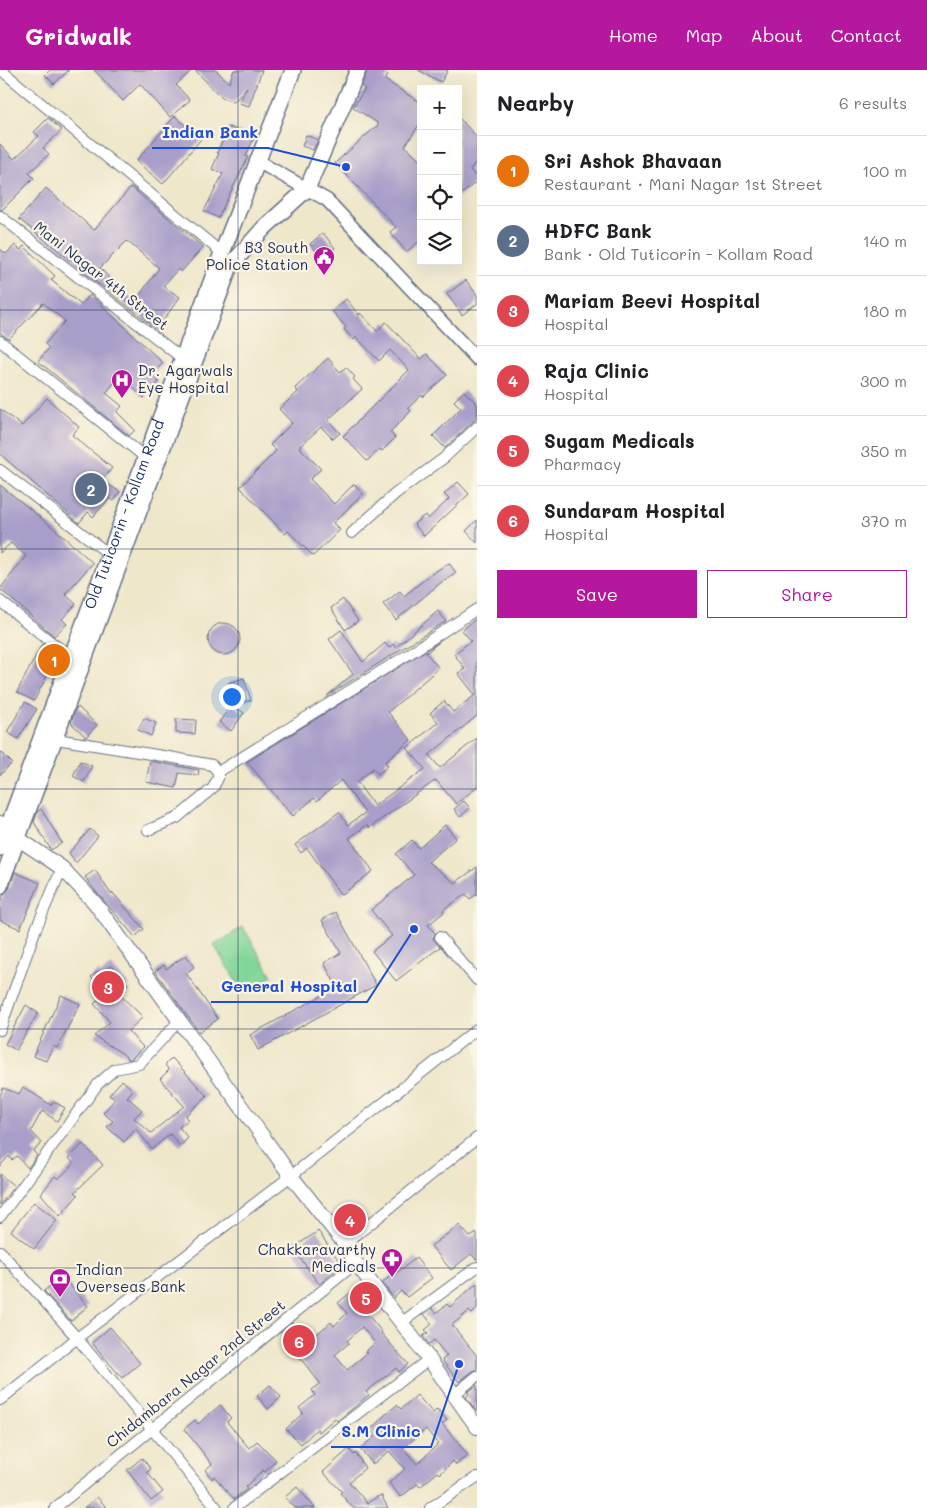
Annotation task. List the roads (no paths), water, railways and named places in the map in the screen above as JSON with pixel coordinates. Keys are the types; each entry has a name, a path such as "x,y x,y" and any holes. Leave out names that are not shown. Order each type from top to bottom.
{"main road":[{"name":"Old Tuticorin - Kollam Road","path":"0,848 49,738 71,658 222,253 293,70"},
{"path":"49,738 230,266 264,228 308,189 358,70"},
{"path":"0,886 6,831 62,868 95,903 178,1021 291,1176 345,1244 356,1263 429,1359 477,1427"}],"street":[{"path":"1,70 222,253"},
{"path":"257,161 327,200 477,359"},
{"name":"Mani Nagar 4th Street","path":"1,219 183,359"},
{"path":"0,341 146,458"},
{"path":"352,533 394,494 444,458 477,427"},
{"path":"0,470 110,555"},
{"path":"0,601 71,658"},
{"path":"218,772 409,654 477,608"},
{"path":"49,738 212,765 219,776 213,788 177,818 148,830"},
{"path":"0,1030 35,931 62,868"},
{"path":"440,937 477,980"},
{"path":"0,1217 98,1084 115,1068 139,1064 178,1021"},
{"path":"0,1400 77,1338 291,1176 477,1029"},
{"path":"345,1244 477,1138"},
{"path":"0,1251 77,1338 217,1508"},
{"name":"Chidambara Nagar 2nd Street","path":"55,1508 356,1263"},
{"path":"401,1323 477,1268"},
{"path":"234,1508 429,1359"},
{"path":"454,1395 477,1376"},
{"path":"430,1508 477,1477"}],"place":[{"name":"Indian Bank","path":"346,167"},
{"name":"B3 South Police Station","path":"324,276"},
{"name":"Dr. Agarwals Eye Hospital","path":"122,399"},
{"name":"HDFC Bank","path":"91,489"},
{"name":"Sri Ashok Bhavaan","path":"54,660"},
{"name":"General Hospital","path":"414,929"},
{"name":"Mariam Beevi Hospital","path":"108,987"},
{"name":"Raja Clinic","path":"350,1220"},
{"name":"Chakkaravarthy Medicals","path":"392,1278"},
{"name":"Indian Overseas Bank","path":"60,1298"},
{"name":"Sugam Medicals","path":"366,1298"},
{"name":"Sundaram Hospital","path":"299,1341"},
{"name":"S.M Clinic","path":"459,1364"}]}
